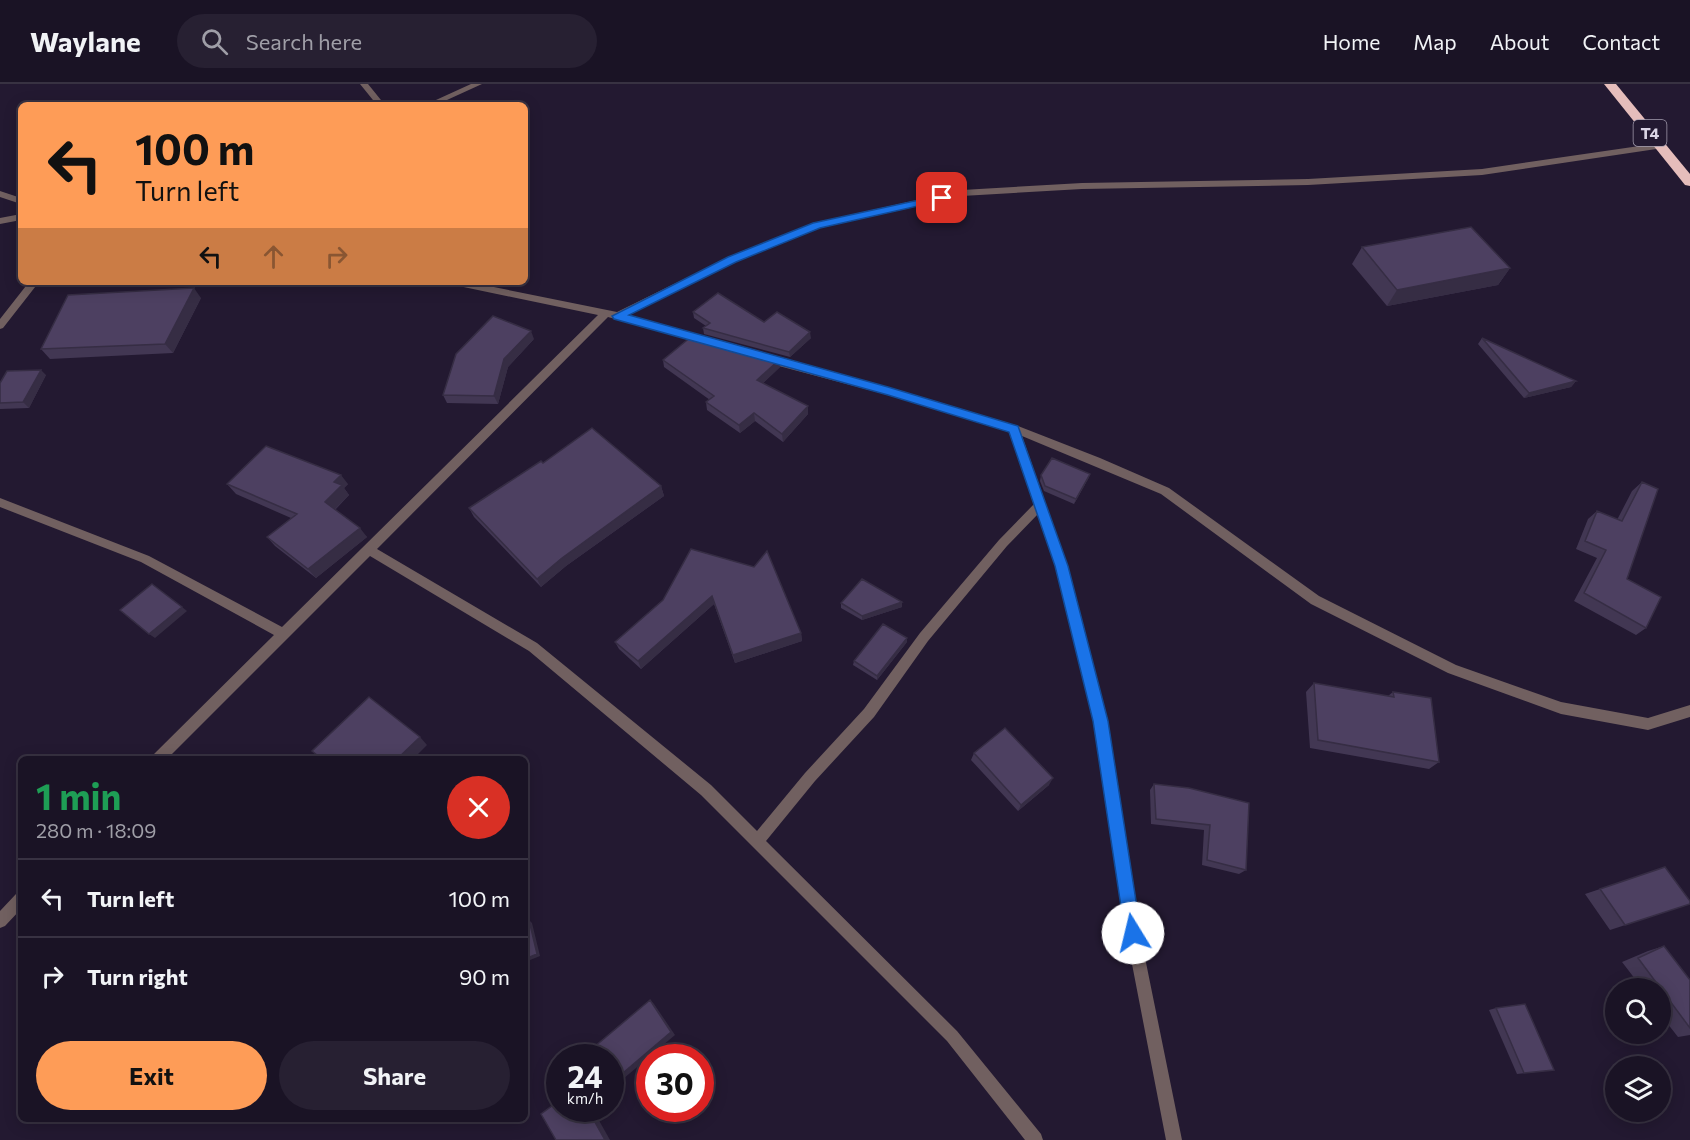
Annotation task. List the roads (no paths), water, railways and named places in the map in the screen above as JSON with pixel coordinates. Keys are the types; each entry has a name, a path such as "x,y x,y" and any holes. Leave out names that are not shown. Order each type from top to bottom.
{"highway":[{"name":"T4","path":"1610,84 1690,182"}],"street":[{"path":"364,84 379,102"},
{"path":"436,102 478,84"},
{"path":"618,316 732,259 817,225 962,193 1082,186 1308,182 1482,172 1660,146"},
{"path":"0,194 18,200"},
{"path":"0,221 18,218"},
{"path":"0,326 32,285"},
{"path":"468,285 618,316 720,346"},
{"path":"161,756 605,314"},
{"path":"754,355 888,391 1014,429 1165,491 1315,600 1452,669 1561,708 1648,724 1690,711"},
{"path":"1014,429 1061,566 1101,721 1133,933 1174,1140"},
{"path":"0,502 144,558 283,634"},
{"path":"757,841 810,777 869,713 924,637 1003,543 1040,505"},
{"path":"368,549 533,647 706,790 952,1036 1035,1140"},
{"path":"0,921 18,902"}]}
